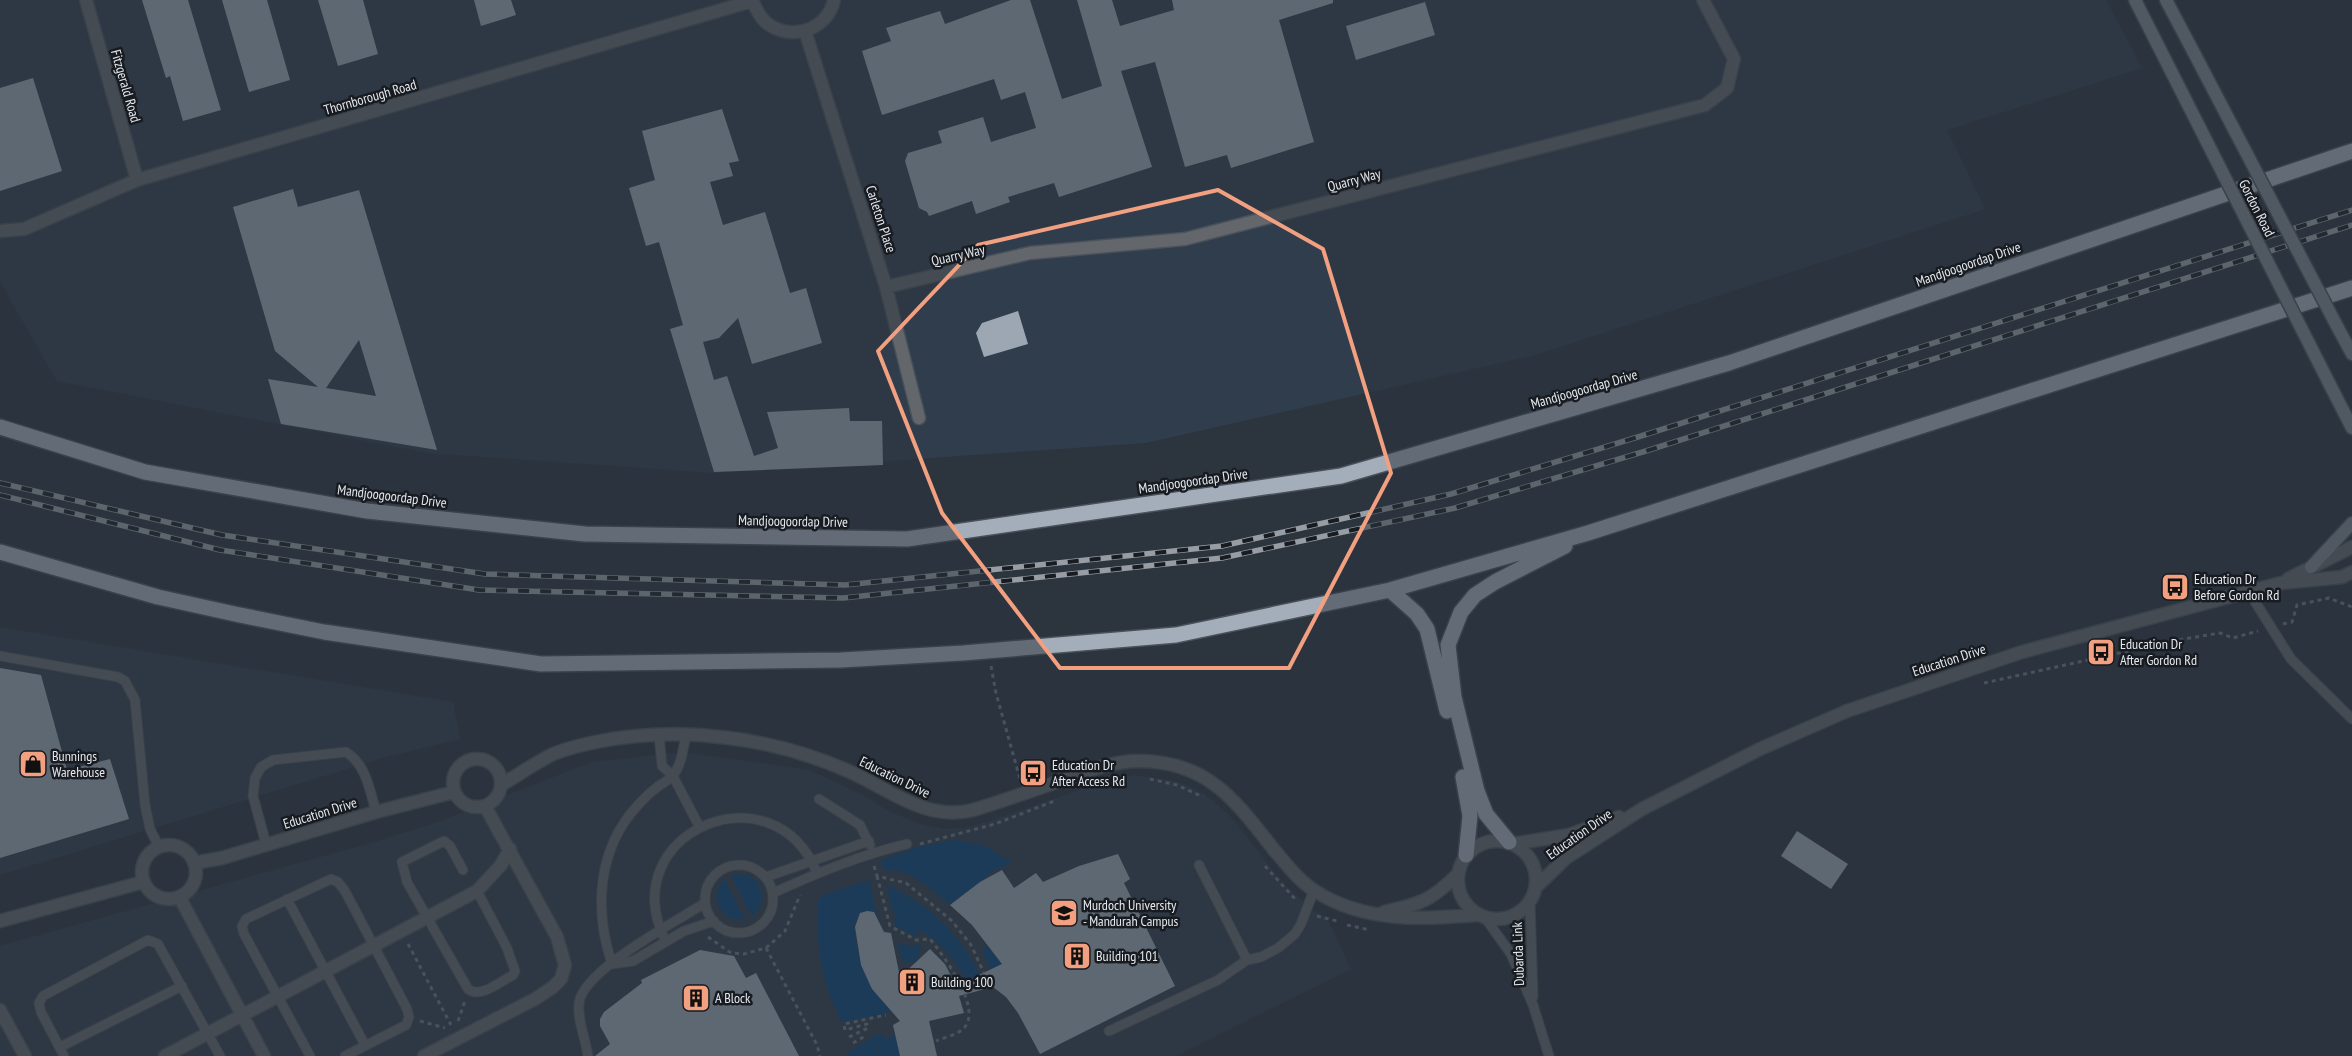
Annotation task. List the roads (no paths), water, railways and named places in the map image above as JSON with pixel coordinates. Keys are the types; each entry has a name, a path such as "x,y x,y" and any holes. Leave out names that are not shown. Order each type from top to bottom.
{"highway":[{"name":"Mandjoogoordap Drive","path":"0,427 145,472 367,511 585,534 907,539 1341,476 1729,363 2352,152"},
{"path":"0,552 158,597 235,614 324,632 541,664 840,660 1176,635 1390,590 1588,533 2352,288"},
{"path":"1511,843 1486,814 1477,791 1454,697 1448,645 1461,612 1480,592 1588,533"},
{"path":"1390,590 1417,614 1427,629 1468,798 1470,816 1466,855"}],"main road":[{"name":"Gordon Road","path":"2136,0 2352,428"},
{"name":"Gordon Road","path":"2166,0 2352,354"},
{"path":"2311,567 2352,523"}],"street":[{"name":"Fitzgerald Road","path":"86,0 137,180"},
{"name":"Thornborough Road","path":"0,230 24,229 137,180 752,0"},
{"path":"752,0 760,16 772,27 788,32 805,32 821,23 832,9 834,0"},
{"name":"Quarry Way","path":"886,287 1030,253 1185,239 1705,104 1727,88 1734,59 1703,0"},
{"name":"Carleton Place","path":"805,32 886,287 919,418"},
{"name":"Education Drive","path":"2281,583 2352,547"},
{"name":"Education Drive","path":"1536,887 1566,858 1642,809 1760,749 1876,700 2022,652 2281,583 2342,577 2352,572"},
{"name":"Education Drive","path":"501,785 553,754 621,737 659,735 686,735 740,740 783,747 847,770 915,806 940,812 959,813 973,810 1112,763 1140,761 1174,765 1203,777 1230,795 1288,866 1314,890 1341,904 1377,914 1419,919 1481,917"},
{"path":"477,759 492,764 497,770 501,785 496,798 485,806 477,808 463,803 454,792 452,784 457,769 462,764 477,759"},
{"name":"Education Drive","path":"194,863 222,858 376,812 454,792"},
{"path":"424,1056 535,999 561,979 564,960 558,937 485,806"},
{"name":"Education Drive","path":"1511,843 1569,835 1642,809"},
{"path":"1497,840 1511,843 1524,851 1532,861 1536,874 1536,887 1530,902 1521,912 1510,918 1498,920 1481,917 1461,897 1458,886 1458,874 1466,855 1475,847 1497,840"},
{"path":"176,846 184,849 194,863 196,879 187,893 180,898 162,899 148,890 143,882 142,874 146,857 159,847 176,846"},
{"path":"165,1056 477,891 501,865 510,849"},
{"name":"Education Drive","path":"1377,914 1424,902 1442,890 1458,874"},
{"path":"0,921 143,882"},
{"path":"180,898 264,1056"},
{"path":"0,1010 25,1056"}],"lane":[{"path":"2249,592 2291,659 2352,719"},
{"path":"0,656 118,677 125,681 135,700 145,805 150,829 159,847"},
{"path":"659,735 662,766 673,776 699,826"},
{"path":"612,964 603,933 600,893 611,847 622,826 636,807 653,790 673,776 679,765 686,735"},
{"path":"266,844 253,796 255,778 261,767 274,760 346,752 356,758 362,768 376,812"},
{"path":"819,799 860,825 869,841 872,857"},
{"path":"666,942 661,931 655,904 658,877 666,859 678,843 699,826 714,820 731,817 748,818 764,822 779,829 793,839 812,862 817,873"},
{"path":"463,870 450,846 444,841 402,862 407,882 468,989 472,992 481,993 513,975 515,971 507,948 477,891"},
{"path":"766,877 869,841"},
{"path":"773,893 817,873 912,844"},
{"path":"734,864 753,867 766,877 773,893 771,912 763,923 747,932 731,933 722,929 714,921 705,903 708,884 712,876 726,866 734,864"},
{"path":"1199,866 1247,960"},
{"path":"310,1056 276,996 244,934 242,926 246,919 331,878 338,882 407,1009 409,1018 406,1025 345,1056"},
{"path":"1109,1031 1218,980 1247,960 1261,957 1278,948 1295,934 1304,919 1314,890"},
{"path":"287,899 365,1045"},
{"name":"Dubarda Link","path":"1530,902 1533,1005"},
{"path":"588,1056 579,1001 592,979 626,951 705,903"},
{"name":"Dubarda Link","path":"1481,917 1511,954 1533,1005 1549,1056"},
{"path":"612,964 633,960 689,928 714,921"},
{"path":"182,986 62,1052 41,1012 39,1003 43,996 148,940 158,944 182,986 220,1056"}],"railway":[{"path":"0,483 222,535 485,574 845,585 1222,546 1451,494 1641,436 2352,210"},
{"path":"0,495 220,550 479,590 843,598 1222,558 1455,508 1646,451 2352,225"}],"place":[{"name":"Education Dr Before Gordon Rd","path":"2175,587"},
{"name":"Education Dr After Gordon Rd","path":"2101,652"},
{"name":"Bunnings Warehouse","path":"33,764"},
{"name":"Education Dr After Access Rd","path":"1033,773"},
{"name":"Murdoch University - Mandurah Campus","path":"1064,913"},
{"name":"Building 101","path":"1077,956"},
{"name":"Building 100","path":"912,982"},
{"name":"A Block","path":"696,998"}]}
